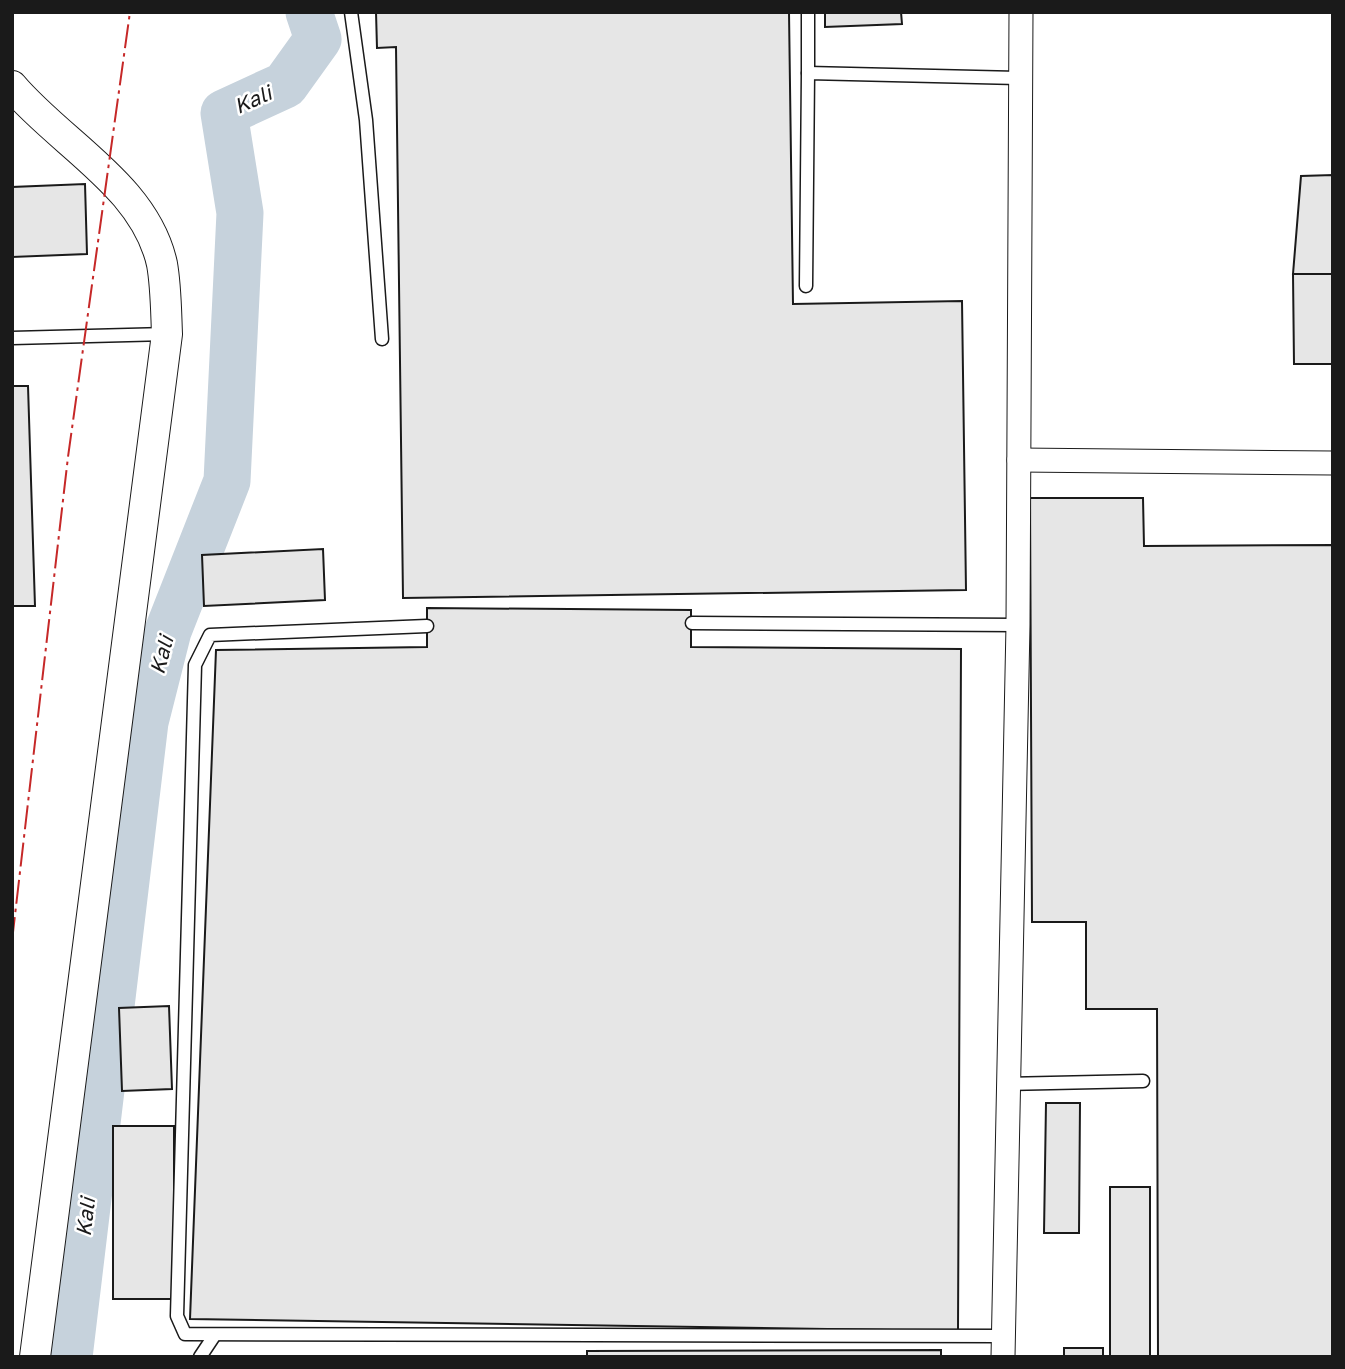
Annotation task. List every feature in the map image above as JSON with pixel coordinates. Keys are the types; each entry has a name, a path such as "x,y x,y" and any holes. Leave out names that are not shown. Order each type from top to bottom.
{"street":[{"path":"1003,1346 1018,625 1021,12"},
{"path":"12,86 125,194 149,225 162,264 167,334 35,1357"},
{"path":"1019,460 1333,463"}],"lane":[{"path":"351,12 366,120 382,339"},
{"path":"806,286 808,12"},
{"path":"808,73 1020,78"},
{"path":"12,338 167,334"},
{"path":"692,623 1018,625"},
{"path":"427,626 210,635 195,665 177,1316 185,1334 1003,1346"},
{"path":"1007,1084 1143,1081"},
{"path":"200,1357 214,1336"}],"building":[{"path":"376,12 789,12 793,304 962,301 966,590 403,598 396,47 377,48"},
{"path":"825,12 901,12 902,24 825,27"},
{"path":"1333,175 1333,274 1293,274 1301,176"},
{"path":"85,184 87,254 12,257 12,187"},
{"path":"1293,274 1333,274 1333,364 1294,364"},
{"path":"12,386 28,386 35,606 12,606"},
{"path":"1030,498 1143,498 1144,546 1333,545 1333,1357 1158,1357 1157,1009 1086,1009 1086,922 1032,922"},
{"path":"323,549 325,600 204,606 202,555"},
{"path":"427,608 691,610 691,647 961,649 958,1331 190,1319 216,650 427,647"},
{"path":"169,1006 172,1089 122,1091 119,1008"},
{"path":"1046,1103 1080,1103 1079,1233 1044,1233"},
{"path":"113,1126 174,1126 174,1299 113,1299"},
{"path":"1110,1187 1150,1187 1150,1357 1110,1357"},
{"path":"1064,1348 1103,1348 1103,1357 1064,1357"},
{"path":"941,1350 941,1357 587,1357 587,1351"}],"waterway":[{"name":"Kali","path":"69,1357 145,722 168,631 227,481 240,213 224,113 285,85 318,39 309,12"}],"power":[{"path":"12,941 68,457 130,12"}]}
